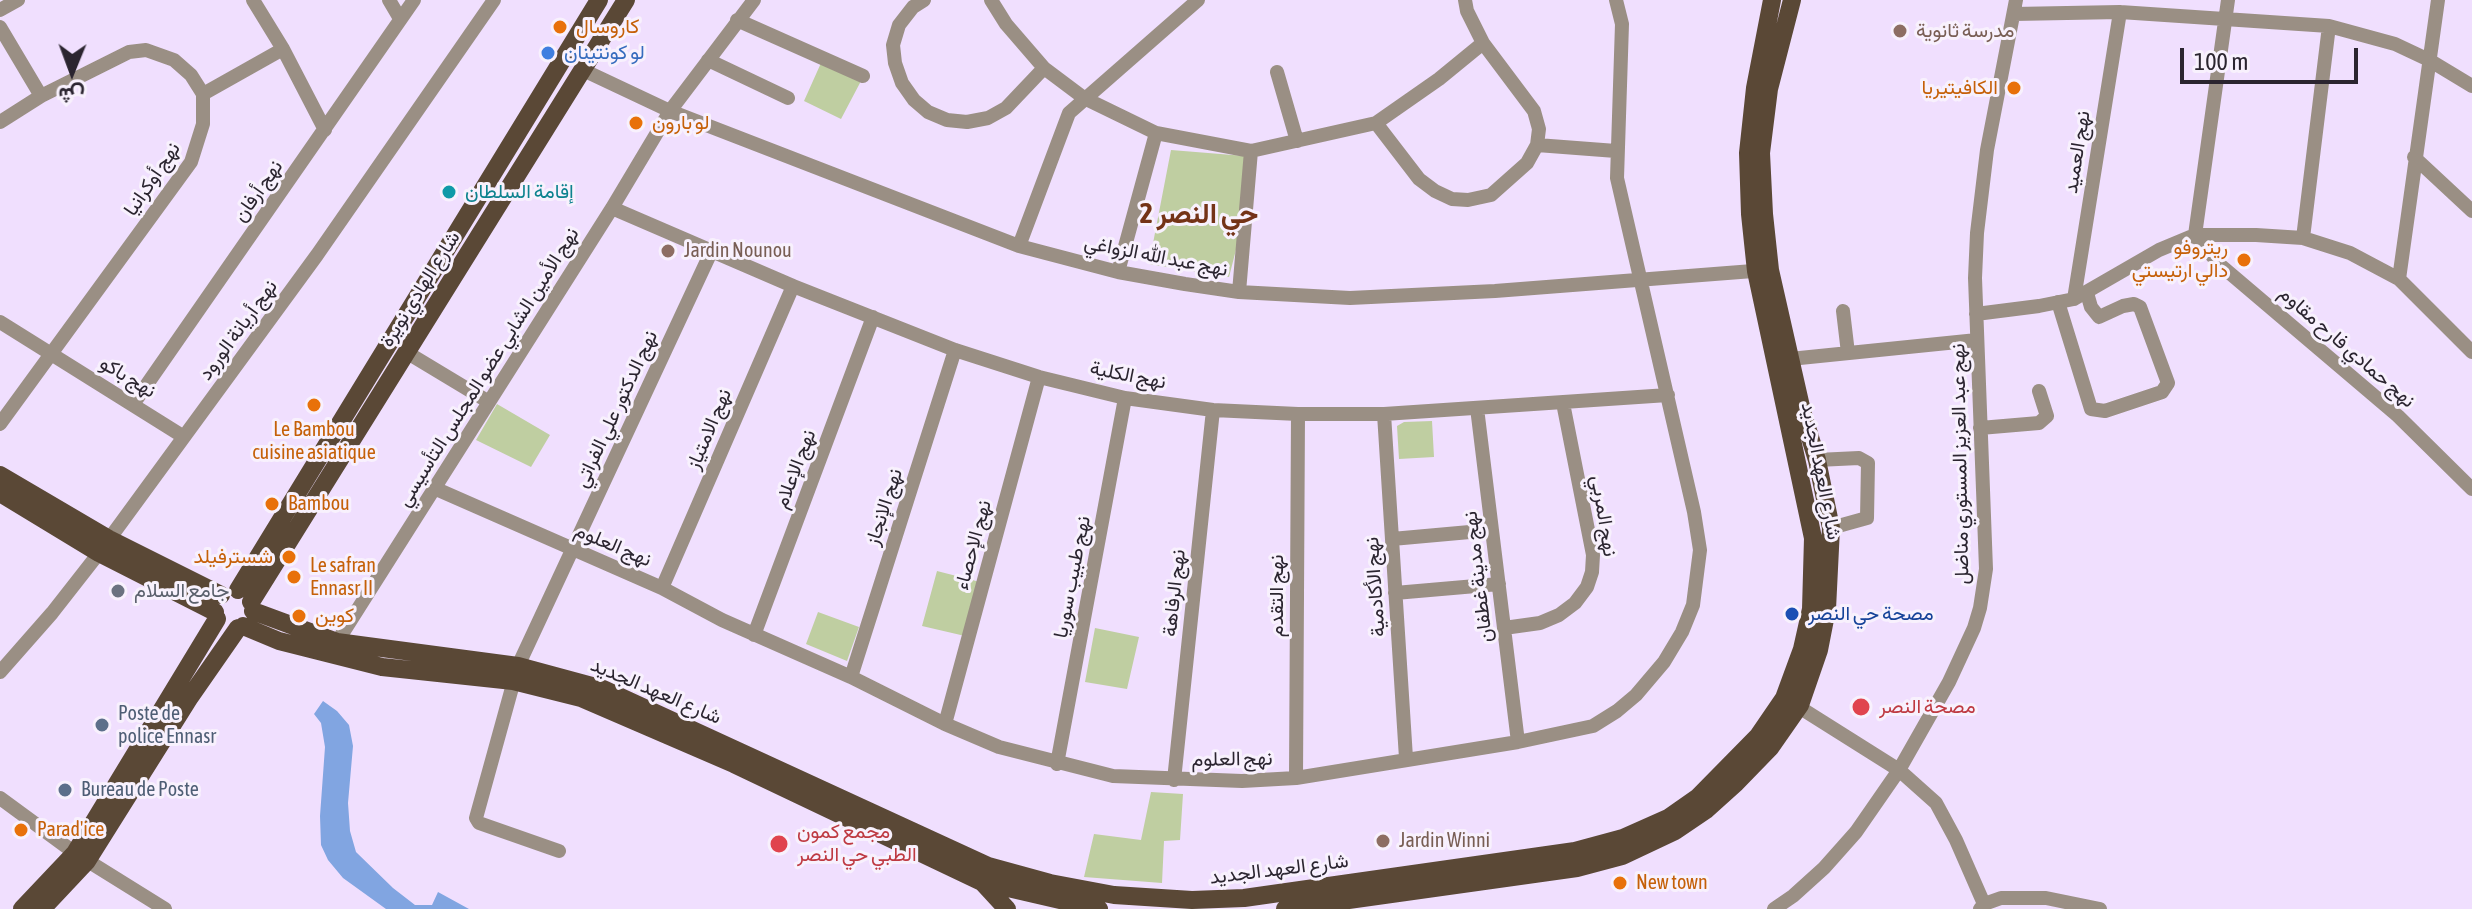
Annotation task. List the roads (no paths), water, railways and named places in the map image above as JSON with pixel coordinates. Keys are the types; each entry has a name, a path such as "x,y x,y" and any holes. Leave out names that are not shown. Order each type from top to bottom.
{"main road":[{"name":"شارع الهادي نويرة","path":"42,909 190,697 234,610 599,0"},
{"name":"شارع الهادي نويرة","path":"234,610 406,352 626,0"},
{"name":"شارع العهد الجديد","path":"1285,909 1575,851 1644,830 1678,811 1718,780 1792,702 1811,609 1813,538 1750,214 1748,153 1755,88 1772,0"},
{"name":"شارع العهد الجديد","path":"234,610 337,642 603,689 988,866 1120,902 1244,898 1318,901 1377,897 1577,868 1622,856 1649,844 1706,810 1770,748 1819,650 1827,609 1831,528 1817,460 1763,270 1761,153 1769,89 1792,0"},
{"name":"شارع العهد الجديد","path":"0,475 104,546"},
{"name":"شارع العهد الجديد","path":"0,493 234,610 292,645 382,667 516,674 627,716 982,882 1099,909"},
{"name":"شارع الهادي نويرة","path":"22,909 81,857"},
{"path":"982,882 1007,909"},
{"path":"1360,909 1377,897"}],"street":[{"path":"0,10 18,0"},
{"path":"253,0 283,49 325,130"},
{"path":"389,0 399,17"},
{"name":"نهج أرفان","path":"134,403 325,130 399,17 414,0"},
{"name":"نهج أريانة الورود","path":"1,671 52,613 104,546 325,243 494,0"},
{"name":"نهج الأمين الشابي عضو المجلس التأسيسي","path":"337,642 670,111 754,0"},
{"path":"924,0 913,7 899,25 893,45 902,83 914,100 928,112 947,120 967,122 988,118 1006,108 1044,68"},
{"path":"991,0 1006,24 1044,68 1084,98 1156,133 1251,151 1376,123 1439,79 1483,43"},
{"path":"1019,246 1069,113 1198,0"},
{"path":"1376,123 1419,179 1452,199 1468,200 1491,195 1527,163 1537,145 1539,129 1534,111 1483,43 1467,11 1465,0"},
{"name":"نهج العلوم","path":"434,488 662,588 754,635 999,747 1113,776 1242,781 1296,778 1518,742 1593,726 1636,695 1664,662 1682,632 1693,605 1700,550 1668,395 1617,178 1622,24 1616,0"},
{"path":"2195,235 2228,0"},
{"path":"2399,279 2438,0"},
{"path":"2015,7 2329,26 2380,38 2429,60 2472,86"},
{"name":"نهج عبد العزيز المستوري مناضل","path":"1774,909 1793,896 1848,841 1899,770 1949,682 1980,608 1986,569 1976,314 1979,219 1987,150 2015,7"},
{"name":"نهج العميد","path":"2081,296 2120,12"},
{"path":"737,20 863,76"},
{"path":"2303,238 2329,26"},
{"path":"0,27 41,96"},
{"path":"0,122 41,96 129,52 146,50 174,60 191,75 203,94 283,49"},
{"path":"708,60 788,98"},
{"name":"نهج عبد الله الزواغي","path":"583,70 670,111 1019,246 1118,272 1239,292 1350,298 1639,281 1763,270"},
{"path":"1277,72 1297,141"},
{"name":"نهج أوكرانيا","path":"0,424 191,162 203,124 203,94"},
{"path":"1118,272 1156,133"},
{"path":"1537,145 1616,151"},
{"path":"1239,292 1251,151"},
{"path":"2414,157 2472,211"},
{"name":"نهج الكلية","path":"612,208 793,286 955,350 1039,377 1125,398 1213,410 1384,414 1668,395"},
{"path":"1976,314 2081,296 2159,250 2195,235 2303,238 2350,253 2399,279 2472,352"},
{"name":"نهج حمادي فارح مقاوم","path":"2195,235 2219,264 2398,416 2472,489"},
{"name":"نهج الدكتور علي الفراتي","path":"559,851 479,823 476,818 516,674 712,250"},
{"name":"نهج الامتياز","path":"662,588 793,286"},
{"path":"2058,302 2091,409 2105,411 2162,392 2168,383 2140,307 2134,304 2123,306 2099,317 2081,296"},
{"path":"1843,311 1848,353"},
{"name":"نهج الإعلام","path":"754,635 873,317"},
{"path":"0,322 51,354"},
{"path":"1790,359 1977,340"},
{"name":"نهج الإنجاز","path":"851,677 955,350"},
{"path":"406,352 489,402"},
{"name":"نهج باكو","path":"51,354 184,437"},
{"name":"نهج الإحصاء","path":"945,724 1039,377"},
{"path":"1980,428 2039,423 2047,416 2039,391"},
{"name":"نهج طبيب سوريا","path":"1057,764 1125,398"},
{"name":"نهج المربي","path":"1504,628 1540,623 1559,615 1575,603 1587,587 1592,572 1593,555 1563,403"},
{"name":"نهج مدينة غطفان","path":"1477,408 1518,742"},
{"name":"نهج الرفاهة","path":"1174,780 1213,410"},
{"name":"نهج التقدم","path":"1296,778 1298,414"},
{"name":"نهج الأكادمية","path":"1384,414 1406,758"},
{"path":"1817,460 1859,458 1868,463 1867,518 1831,528"},
{"path":"1392,539 1492,530"},
{"path":"1395,593 1499,584"},
{"path":"1792,702 1899,770 1936,803 1956,840 1982,907 2001,898 2046,898 2100,909"},
{"path":"1,800 81,857 165,909"}],"water":[{"path":"323,701 349,725 353,746 348,803 350,831 356,852 415,905 432,905 438,892 469,909 386,909 343,878 328,860 321,845 320,816 325,747 321,723 314,714"}],"place":[{"name":"كاروسال","path":"560,27"},
{"name":"مدرسة ثانوية","path":"1900,31"},
{"name":"لو كونتينان","path":"548,53"},
{"name":"الكافيتيريا","path":"2014,88"},
{"name":"لو بارون","path":"636,123"},
{"name":"إقامة السلطان","path":"449,192"},
{"name":"Jardin Nounou","path":"668,251"},
{"name":"ريتروفو دالي ارتيستي","path":"2244,260"},
{"name":"Le Bambou cuisine asiatique","path":"314,405"},
{"name":"Bambou","path":"272,504"},
{"name":"شسترفيلد","path":"289,557"},
{"name":"Le safran Ennasr II","path":"294,577"},
{"name":"جامع السلام","path":"118,591"},
{"name":"مصحة حي النصر","path":"1792,614"},
{"name":"كوين","path":"299,616"},
{"name":"مصحة النصر","path":"1861,707"},
{"name":"Poste de police Ennasr","path":"102,725"},
{"name":"Bureau de Poste","path":"65,790"},
{"name":"Parad'ice","path":"21,830"},
{"name":"Jardin Winni","path":"1383,841"},
{"name":"مجمع كمون الطبي حي النصر","path":"779,844"},
{"name":"New town","path":"1620,883"}],"district":[{"name":"حي النصر 2","path":"1199,214"}]}
